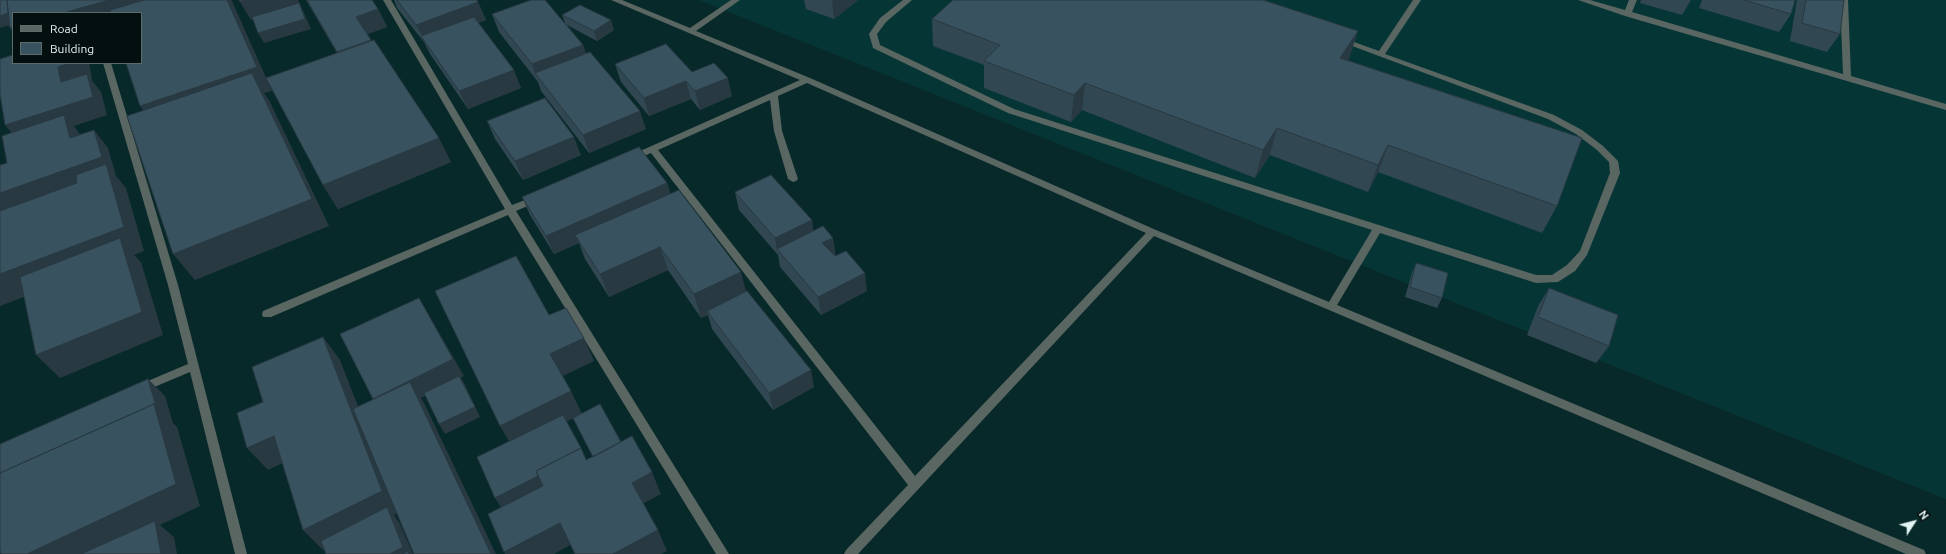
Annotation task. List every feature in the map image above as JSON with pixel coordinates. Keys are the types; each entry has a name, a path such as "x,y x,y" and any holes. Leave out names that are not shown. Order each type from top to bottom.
{"street":[{"path":"387,0 511,211 723,554"},
{"path":"616,0 807,80 1152,232 1920,554"},
{"path":"691,31 736,0"},
{"path":"908,0 883,20 873,34 876,46 1012,111 1536,279 1554,279 1571,268 1584,252 1615,173 1613,161 1600,148 1579,132 1551,117 1329,36"},
{"path":"1381,54 1417,0"},
{"path":"1582,0 1946,107"},
{"path":"1628,14 1633,0"},
{"path":"1844,0 1847,78"},
{"path":"107,64 173,285 241,554"},
{"path":"625,161 807,80"},
{"path":"774,95 778,131 793,179"},
{"path":"653,149 915,485"},
{"path":"267,314 546,195"},
{"path":"1331,307 1378,228"},
{"path":"850,554 1152,232"},
{"path":"129,395 193,366"}],"shaded area":[{"path":"699,0 1946,0 1946,499"}],"building":[{"path":"0,0 7,0 8,13 0,16"},
{"path":"7,0 110,0 67,12 12,12 12,27 10,28"},
{"path":"144,0 227,0 257,67 140,106 126,64 142,64 142,12 111,12 110,10"},
{"path":"307,0 372,0 378,9 356,17 371,40 337,52"},
{"path":"397,0 477,0 478,2 416,25"},
{"path":"531,0 545,0 583,45 532,64 492,14"},
{"path":"953,0 1263,0 1358,31 1340,58 1582,138 1557,206 1388,145 1378,165 1277,128 1263,150 1085,83 1074,95 984,61 1000,45 932,19"},
{"path":"1744,0 1795,0 1791,14"},
{"path":"1806,0 1844,0 1840,34 1802,23"},
{"path":"299,3 305,19 258,33 252,17"},
{"path":"580,5 611,20 594,31 562,15"},
{"path":"474,17 514,70 459,91 421,36"},
{"path":"374,40 439,138 323,185 266,78"},
{"path":"666,44 692,72 714,63 728,78 695,91 686,81 644,98 615,64"},
{"path":"590,52 640,111 583,135 535,73"},
{"path":"12,55 12,64 67,64 58,67 61,82 87,74 93,97 5,125 0,94 0,59"},
{"path":"252,73 312,199 173,254 127,116"},
{"path":"545,98 574,137 515,161 487,121"},
{"path":"64,115 70,138 94,130 102,157 0,193 0,165 7,163 2,136"},
{"path":"639,147 667,183 546,236 522,197"},
{"path":"106,164 124,227 0,274 0,211 77,183 76,175"},
{"path":"771,175 812,220 775,238 735,192"},
{"path":"679,190 741,272 694,294 660,247 600,274 575,235"},
{"path":"823,226 833,238 822,243 835,256 846,251 865,273 818,297 777,249"},
{"path":"120,238 142,312 36,355 20,277"},
{"path":"516,256 549,315 566,308 584,338 550,354 571,391 500,426 435,291"},
{"path":"1416,263 1448,273 1442,298 1410,287"},
{"path":"1549,288 1618,315 1609,346 1538,317"},
{"path":"747,291 811,370 769,393 707,311"},
{"path":"419,298 453,359 373,399 340,334"},
{"path":"323,337 382,491 303,530 274,436 247,448 237,413 263,402 252,367"},
{"path":"459,376 475,407 439,424 424,393"},
{"path":"148,379 156,406 154,404 0,473 0,444"},
{"path":"410,382 491,554 414,554 353,409"},
{"path":"154,404 176,484 27,554 1,554 0,473"},
{"path":"600,404 621,442 593,457 573,418"},
{"path":"563,415 581,448 536,471 538,476 495,498 477,457"},
{"path":"632,436 652,472 632,483 658,530 613,554 575,554 560,523 504,552 488,514 543,486 536,471 581,448 586,460"},
{"path":"387,507 403,547 390,554 326,554 321,541"},
{"path":"155,521 161,554 81,554"},
{"path":"408,551 409,554 402,554"}]}
